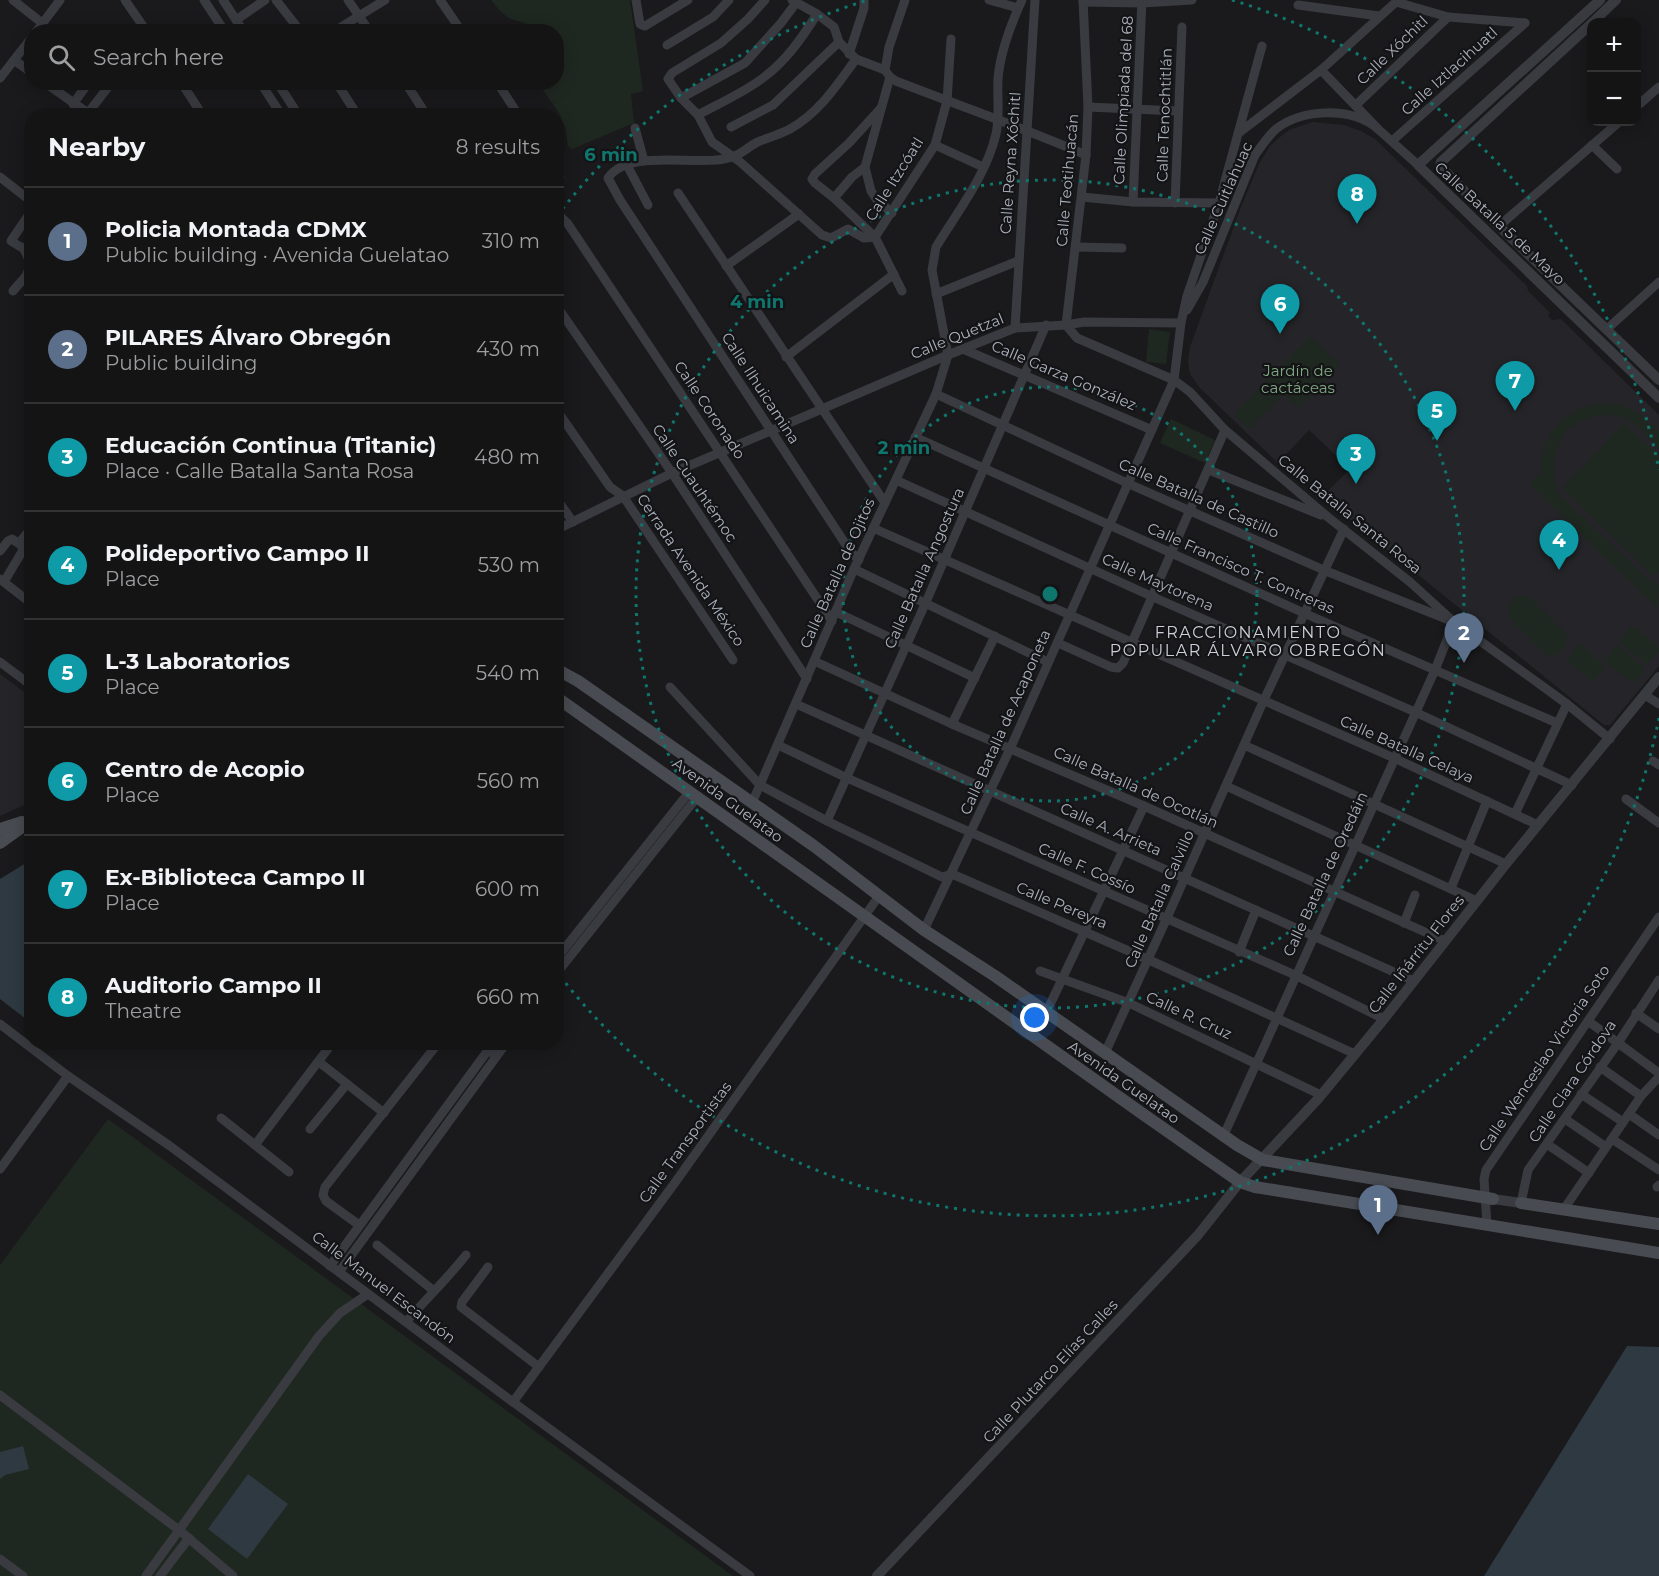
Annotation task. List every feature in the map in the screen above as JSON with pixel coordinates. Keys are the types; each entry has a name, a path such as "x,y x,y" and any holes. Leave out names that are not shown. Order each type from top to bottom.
{"main road":[{"name":"Avenida Guelatao","path":"564,673 814,846 924,930 995,976 1223,1137 1263,1160 1489,1198"},
{"name":"Avenida Guelatao","path":"564,703 1240,1182 1255,1187 1659,1253"},
{"path":"0,829 24,822"},
{"path":"0,843 24,826"},
{"name":"Avenida Guelatao","path":"1521,1203 1659,1224"}],"street":[{"path":"13,0 36,24"},
{"path":"41,24 60,0"},
{"path":"125,0 142,24"},
{"path":"204,0 220,24"},
{"path":"223,0 239,24"},
{"path":"276,0 295,24"},
{"path":"348,0 365,24"},
{"path":"346,24 385,0"},
{"path":"440,0 456,24"},
{"path":"636,0 642,26 649,26 688,0"},
{"path":"667,45 713,17 729,0"},
{"path":"765,0 748,20 721,43 668,77 669,82 698,115 712,142 734,157 799,214 823,241 848,230 864,238 875,237"},
{"path":"648,205 627,165 644,161 734,157 758,142 788,130 822,105 852,56 864,0"},
{"path":"892,213 877,200 871,191 865,167 890,76 889,47 905,0"},
{"path":"948,355 932,270 936,247 962,208 983,167 995,136 998,121 998,78 1002,54 1020,4 989,0"},
{"name":"Calle Reyna Xóchitl","path":"1015,328 1035,0"},
{"path":"1083,1 1192,0"},
{"path":"1418,165 1600,0"},
{"path":"1597,18 1616,0"},
{"path":"236,20 260,1"},
{"path":"681,98 745,63 781,23 794,1 834,27 839,42 852,56 890,76 947,101 1086,154"},
{"name":"Calle Teotihuacán","path":"1066,325 1077,247 1086,154 1088,107 1083,1"},
{"name":"Calle Olimpiada del 68","path":"1133,202 1142,1"},
{"path":"1395,1 1424,5 1448,17"},
{"name":"Calle Cuitlahuac","path":"1240,132 1321,70 1395,1"},
{"path":"1298,5 1379,16"},
{"path":"698,115 740,93 764,77 800,40 817,14"},
{"name":"Calle Iztlacihuatl","path":"1392,141 1525,22 1448,17"},
{"name":"Calle Xóchitl","path":"1356,105 1448,17"},
{"name":"Calle Tenochtitlán","path":"1175,203 1182,27"},
{"name":"Calle Batalla 5 de Mayo","path":"1587,28 1441,162 1440,168 1659,380"},
{"name":"Calle Itzcóatl","path":"875,237 934,145 947,101 951,39"},
{"path":"731,127 773,105 839,42"},
{"path":"1183,319 1187,296 1219,203 1240,132 1262,46"},
{"path":"0,78 24,47"},
{"path":"14,60 24,67"},
{"name":"Calle Batalla 5 de Mayo","path":"1321,70 1378,129 1659,398"},
{"path":"1641,103 1659,87"},
{"path":"55,90 79,108"},
{"path":"73,104 83,90"},
{"path":"92,108 106,90"},
{"path":"188,90 198,108"},
{"path":"265,90 277,108"},
{"path":"282,90 294,108"},
{"path":"341,90 353,108"},
{"path":"410,90 422,108"},
{"path":"503,90 514,108"},
{"path":"1088,107 1178,111"},
{"name":"Calle Itzcóatl","path":"881,108 849,143 813,176 813,181 875,237 902,291"},
{"name":"Calle Cuitlahuac","path":"1183,319 1203,282 1246,176 1268,137 1296,118 1316,114 1358,117 1365,119 1378,129"},
{"path":"1499,226 1614,126"},
{"path":"635,128 644,161"},
{"path":"934,145 983,167"},
{"path":"1592,145 1617,169"},
{"name":"Calle Ilhuicamina","path":"627,165 612,172 608,178 620,201 857,564"},
{"path":"834,198 852,177 865,167"},
{"path":"0,177 24,196"},
{"path":"678,193 885,503"},
{"path":"1082,197 1133,202 1219,203"},
{"path":"726,266 799,214"},
{"name":"Calle Coronado","path":"564,221 568,224 834,617"},
{"path":"24,222 11,241 24,249"},
{"path":"1077,247 1122,248"},
{"path":"936,294 1018,261"},
{"path":"786,357 894,274"},
{"path":"1543,285 1551,275"},
{"path":"13,291 24,277"},
{"path":"1607,329 1659,282"},
{"name":"Calle Cuauhtémoc","path":"564,317 672,473 807,679"},
{"name":"Calle Quetzal","path":"564,525 672,473 1015,328 1084,322 1183,319"},
{"name":"Calle Batalla de Acaponeta","path":"924,930 1058,643 1174,380 1183,319"},
{"name":"Calle Batalla Angostura","path":"826,821 926,602 1046,325"},
{"name":"Calle Batalla Santa Rosa","path":"1066,325 1077,338 1174,380 1190,392 1226,430 1329,518 1410,582 1454,622 1567,704 1610,740"},
{"name":"Calle Garza González","path":"963,349 1152,430"},
{"name":"Calle Batalla de Ojitos","path":"752,803 873,528 936,394 948,355"},
{"path":"1623,364 1633,355"},
{"name":"Calle Batalla de Castillo","path":"936,394 1326,571 1454,622"},
{"name":"Cerrada Avenida México","path":"564,421 610,487 623,496 733,660"},
{"path":"1058,643 1111,667 1118,668 1123,663 1226,430"},
{"name":"Calle Francisco T. Contreras","path":"915,437 1171,554 1557,723"},
{"path":"1209,470 1329,518"},
{"name":"Calle Maytorena","path":"896,480 1153,597 1415,712 1572,785"},
{"path":"564,509 573,522"},
{"name":"Calle Batalla Celaya","path":"873,528 1131,644 1394,758 1538,825"},
{"name":"Calle Batalla Calvillo","path":"1105,1053 1263,702 1344,529"},
{"path":"19,543 24,537"},
{"path":"0,551 10,539 23,547 22,552 2,580 24,598"},
{"path":"857,564 926,602 1048,662"},
{"path":"834,617 906,644 975,678"},
{"name":"Calle Batalla de Oredáin","path":"1223,1137 1435,670 1454,622"},
{"path":"952,724 995,636"},
{"name":"Calle Batalla de Ocotlán","path":"814,661 1444,941"},
{"path":"0,662 24,680"},
{"name":"Calle Iñárritu Flores","path":"1240,1182 1263,1160 1321,1095 1659,677"},
{"name":"Calle Pereyra","path":"670,687 760,785 826,821 942,877 952,874 1147,959 1354,1054"},
{"path":"1645,695 1659,704"},
{"name":"Calle A. Arrieta","path":"796,704 1413,981"},
{"path":"1515,814 1567,704"},
{"name":"Calle F. Cossío","path":"778,745 1166,920 1295,975 1384,1019"},
{"path":"1244,745 1506,864"},
{"path":"1226,786 1477,901"},
{"path":"564,949 694,793"},
{"path":"564,964 694,793"},
{"path":"1626,800 1659,823"},
{"path":"1451,888 1487,801"},
{"path":"1046,1013 1144,806"},
{"path":"1404,923 1415,895"},
{"name":"Calle Transportistas","path":"513,1402 674,1184 879,896"},
{"path":"1239,952 1256,910"},
{"name":"Calle Wenceslao Victoria Soto","path":"1487,1225 1489,1198 1484,1179 1486,1170 1659,917"},
{"name":"Calle R. Cruz","path":"1040,971 1129,1003 1321,1095"},
{"name":"Calle Clara Córdova","path":"1521,1203 1528,1170 1657,986"},
{"path":"1636,1013 1659,1029"},
{"path":"1564,1209 1641,1096 1659,1075 1588,1021"},
{"name":"Calle Manuel Escandón","path":"0,1024 24,1042"},
{"name":"Calle Manuel Escandón","path":"34,1050 170,1146 750,1576"},
{"path":"255,1145 327,1050"},
{"path":"359,1225 326,1200 323,1191 433,1050"},
{"path":"339,1272 488,1050"},
{"path":"493,1050 497,1057"},
{"path":"330,1266 359,1225 502,1050"},
{"path":"319,1062 384,1113"},
{"path":"1600,1067 1641,1096"},
{"path":"0,1169 68,1076"},
{"path":"310,1129 347,1084"},
{"path":"1581,1094 1659,1135"},
{"path":"221,1118 289,1172"},
{"path":"1565,1119 1606,1147"},
{"path":"1612,1139 1659,1170"},
{"path":"1547,1144 1589,1173"},
{"name":"Calle Plutarco Elías Calles","path":"877,1576 1198,1235 1240,1182"},
{"name":"Avenida Guelatao","path":"1489,1198 1521,1203"},
{"path":"377,1245 434,1291"},
{"path":"406,1322 440,1287 466,1255"},
{"path":"488,1268 462,1302 461,1307 539,1367"},
{"path":"146,1576 319,1336 340,1313 368,1294"},
{"path":"0,1395 179,1530 233,1576"},
{"path":"160,1576 189,1538"},
{"path":"0,1559 23,1576"}],"shaded area":[{"path":"1312,122 1344,125 1375,139 1527,286 1528,291 1550,313 1548,316 1552,320 1561,319 1659,415 1659,666 1610,725 1604,725 1322,497 1350,469 1309,430 1278,463 1200,388 1190,374 1188,363 1190,347 1259,164 1270,146 1280,137 1289,130"},
{"path":"0,674 24,692 24,805 0,816"},
{"path":"24,864 24,1017 0,999 0,879"},
{"path":"1627,1346 1659,1347 1659,1576 1484,1576"},
{"path":"23,1446 29,1469 5,1475 0,1479 0,1452"},
{"path":"248,1474 288,1504 247,1559 208,1529"}],"green space":[{"path":"491,0 630,0 643,91 631,94 634,123 572,149 568,146 564,108 556,108 543,90 564,90 564,24 526,24 509,18"},
{"path":"1149,329 1170,332 1166,364 1146,362"},
{"name":"Jardín de cactáceas","path":"1311,336 1340,365 1299,408 1284,394 1248,429 1234,414"},
{"path":"1603,403 1628,407 1640,415 1659,432 1659,449 1637,426 1625,419 1601,415 1587,418 1575,424 1559,444 1555,456 1555,482 1560,495 1649,580 1659,584 1658,609 1529,484 1538,474 1540,475 1544,448 1556,426 1577,410"},
{"path":"1171,419 1215,440 1205,463 1160,443"},
{"path":"1624,423 1659,456 1659,571 1654,577 1562,488"},
{"path":"1522,595 1529,597 1567,634 1567,643 1561,651 1550,656 1546,655 1508,617 1507,613 1511,603"},
{"path":"1632,625 1659,648 1647,665 1619,642"},
{"path":"1580,643 1606,667 1592,682 1566,659"},
{"path":"1617,645 1646,669 1633,684 1604,661"},
{"path":"108,1119 733,1576 0,1576 0,1265"}],"place":[{"name":"Auditorio Campo II","path":"1357,224"},
{"name":"Centro de Acopio","path":"1280,334"},
{"name":"Ex-Biblioteca Campo II","path":"1515,411"},
{"name":"L-3 Laboratorios","path":"1437,441"},
{"name":"Educación Continua (Titanic)","path":"1356,484"},
{"name":"Polideportivo Campo II","path":"1559,570"},
{"name":"PILARES Álvaro Obregón","path":"1464,663"},
{"name":"Policia Montada CDMX","path":"1378,1235"}],"district":[{"name":"FRACCIONAMIENTO POPULAR ÁLVARO OBREGÓN","path":"1248,641"}]}
